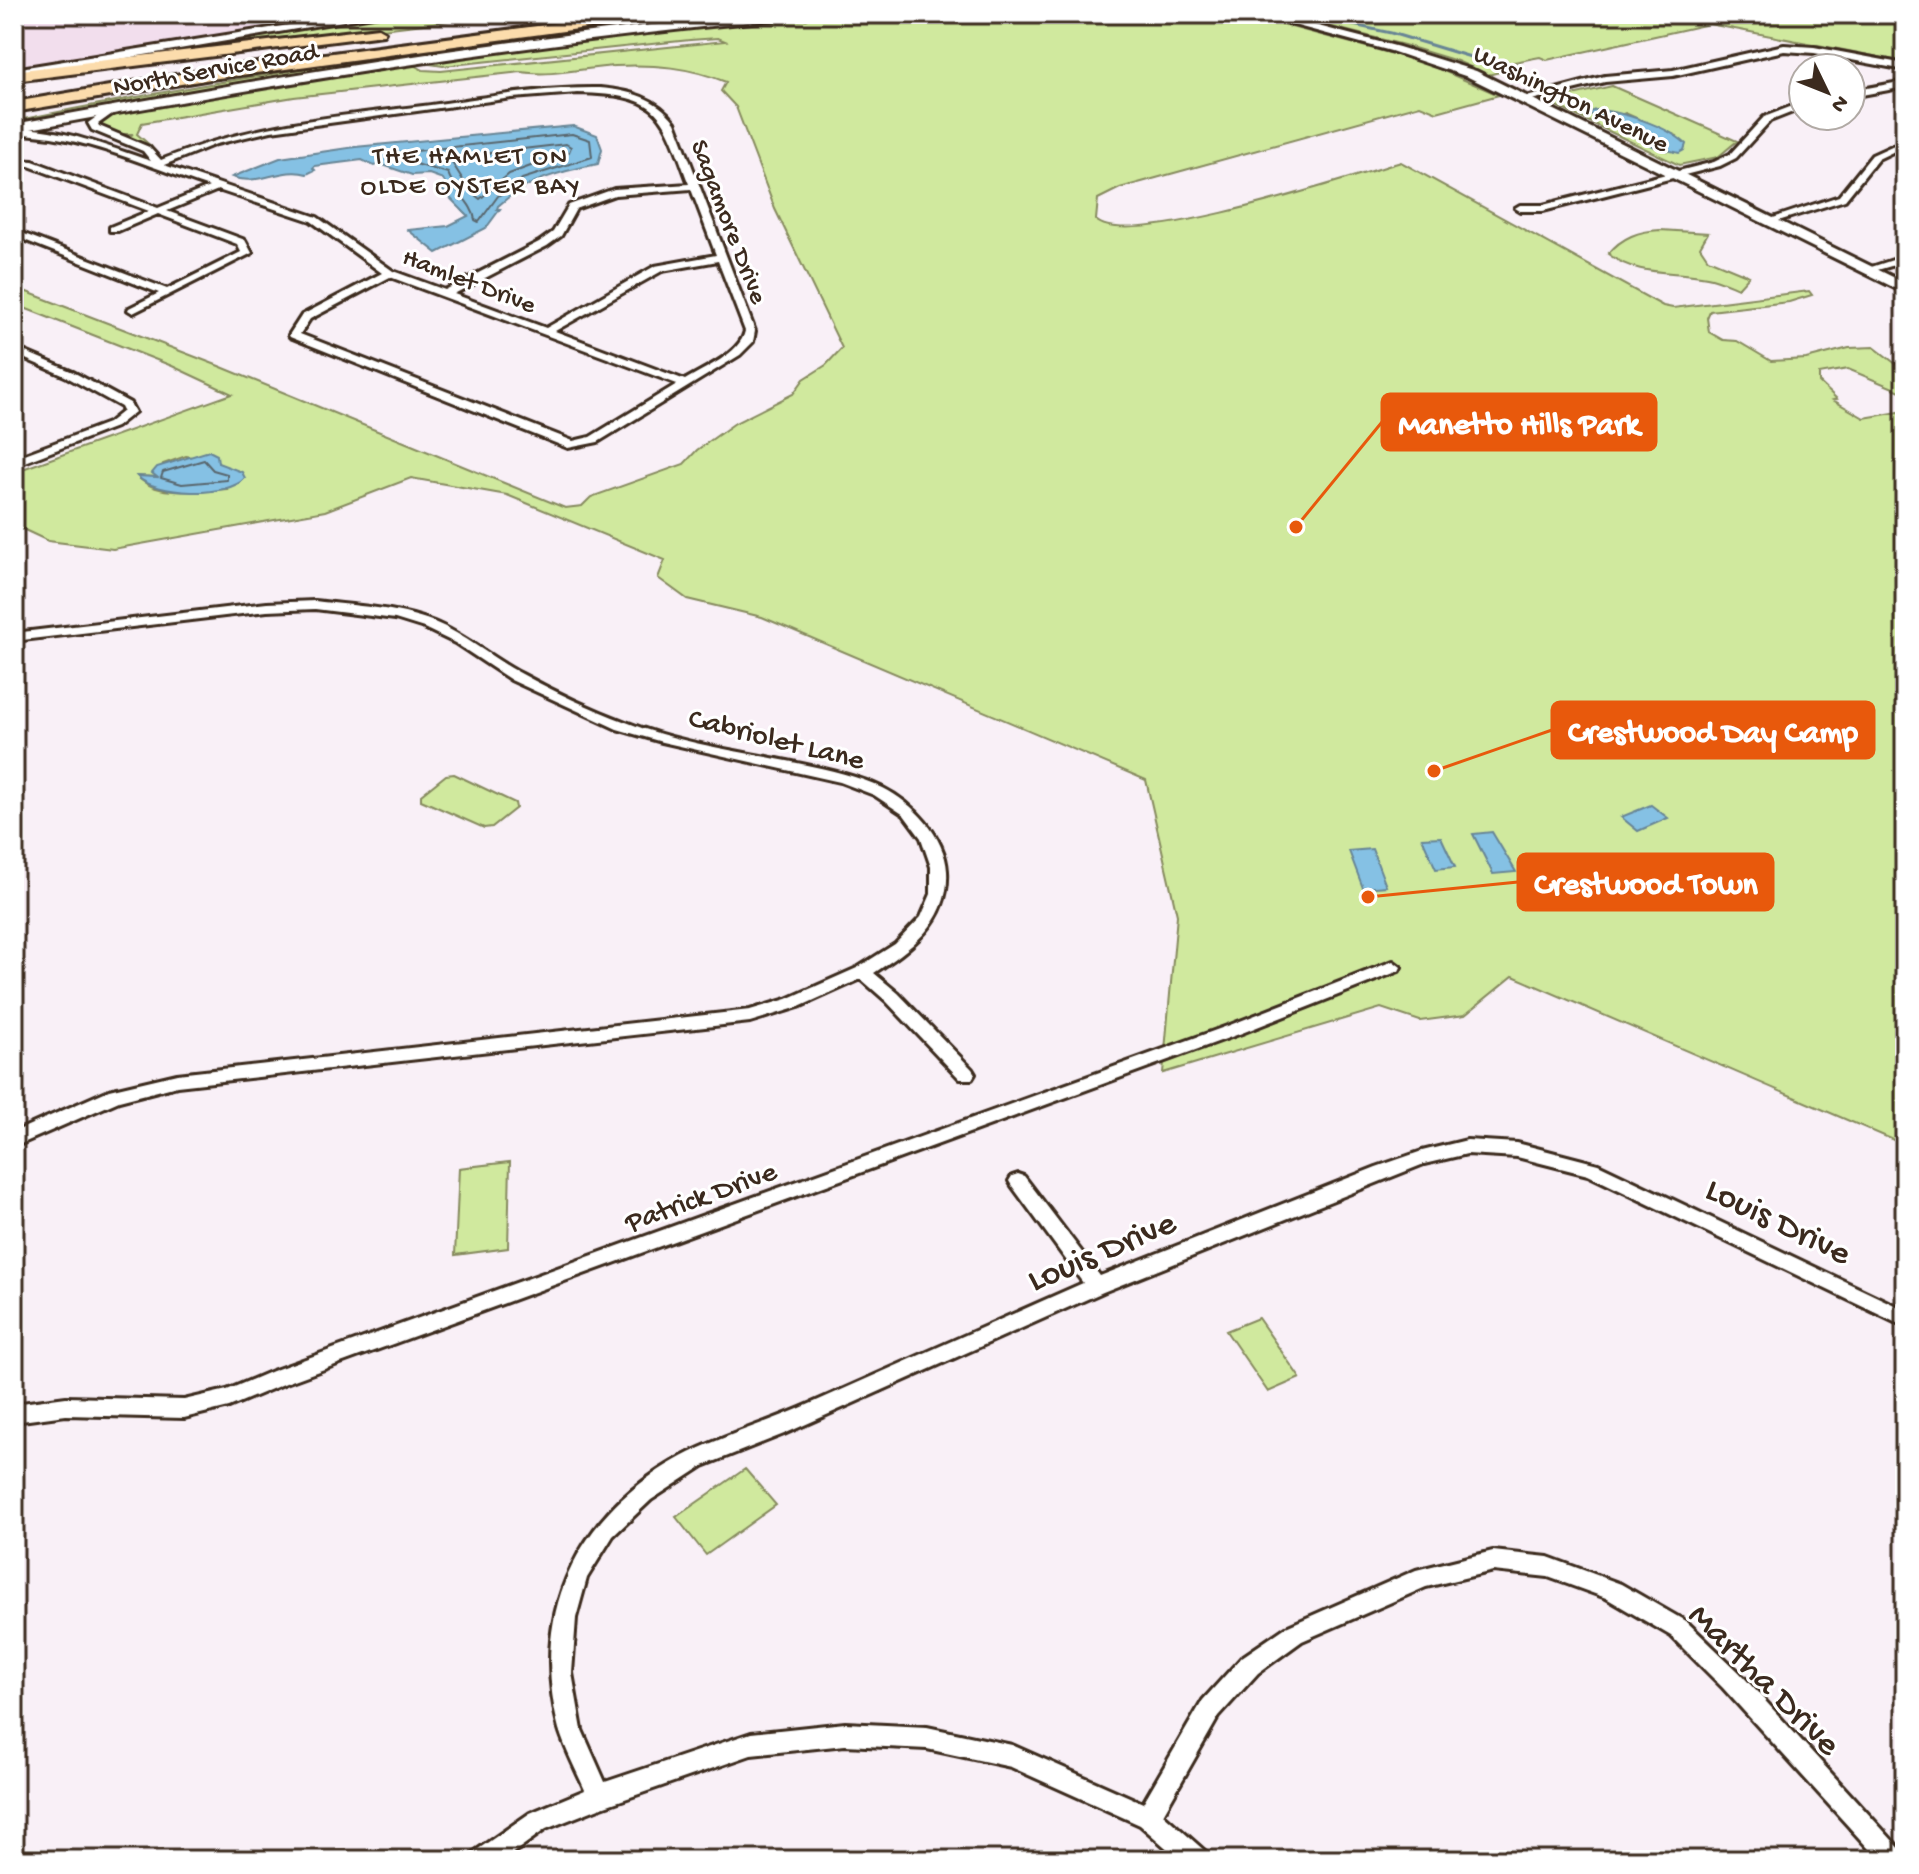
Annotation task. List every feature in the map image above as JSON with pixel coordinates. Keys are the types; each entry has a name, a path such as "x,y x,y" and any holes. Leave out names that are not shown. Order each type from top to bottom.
{"highway":[{"path":"14,91 263,51 549,14"},
{"path":"14,107 211,74 660,14"},
{"path":"513,18 542,15"},
{"path":"14,75 399,29"},
{"path":"14,116 211,74"}],"main road":[{"path":"14,75 379,14"},
{"name":"North Service Road","path":"14,129 417,57 663,26 806,14"},
{"name":"Washington Avenue","path":"1259,14 1433,60 1523,99 1905,289"}],"street":[{"path":"1523,99 1605,79 1673,73 1784,48 1814,50 1905,67"},
{"path":"1867,91 1905,84"},
{"name":"Sagamore Drive","path":"159,164 218,140 271,128 534,94 601,91 647,101 663,111 670,122 750,331 748,342 736,353 594,440 572,445 294,335 306,317 389,273"},
{"path":"78,139 100,131 93,123 98,118 130,106"},
{"path":"1678,175 1725,161 1767,119 1787,111"},
{"name":"Hamlet Drive","path":"14,129 43,131 78,139 314,219 389,273 686,384"},
{"name":"Hamlet Drive","path":"100,131 146,149 159,164"},
{"path":"1769,221 1842,198 1875,157 1905,143"},
{"path":"14,163 30,163 241,242 247,253 133,310"},
{"name":"Washington Avenue","path":"1520,208 1543,208 1678,175"},
{"path":"114,229 219,186"},
{"path":"446,294 543,244 557,234 572,207 614,192 694,186"},
{"path":"14,233 168,293"},
{"path":"546,332 659,268 722,257"},
{"path":"1867,270 1905,259"},
{"path":"14,350 69,374 129,408 124,419 112,425 14,462"},
{"name":"Cabriolet Lane","path":"14,637 267,607 315,605 356,608 429,625 460,640 527,682 622,726 662,738 844,778 879,792 909,812 928,837 939,867 939,894 928,920 901,948 863,972 793,1003 750,1016 177,1080 115,1095 14,1140"},
{"name":"Patrick Drive","path":"14,1413 66,1406 184,1409 229,1398 1236,1029 1393,967"},
{"path":"863,972 892,997 966,1074"},
{"name":"Louis Drive","path":"599,1796 571,1730 561,1673 565,1618 577,1574 606,1529 644,1493 696,1460 777,1428 1096,1286 1382,1172 1467,1147 1517,1150 1592,1169 1905,1319"},
{"path":"1018,1181 1096,1286"},
{"name":"Martha Drive","path":"1148,1817 1211,1708 1250,1665 1294,1634 1424,1577 1493,1561 1548,1567 1613,1591 1679,1629 1731,1680 1895,1860"},
{"path":"482,1860 538,1821 599,1796 751,1744 845,1734 927,1738 1012,1756 1148,1817 1198,1860"}],"shaded area":[{"path":"14,14 363,14 14,71"}],"green space":[{"path":"393,14 508,14 70,66"},
{"path":"774,14 465,48 14,125 14,121 134,98 376,58 635,23 704,16"},
{"path":"854,14 1242,14 1423,62 1499,95 1437,112 1420,105 1120,188 1098,199 1096,220 1116,227 1150,226 1194,219 1292,195 1401,162 1663,306 1673,308 1809,291 1812,295 1789,302 1710,311 1707,318 1709,332 1723,340 1737,341 1771,361 1806,359 1849,348 1874,347 1905,371 1905,393 1848,369 1819,374 1819,382 1837,399 1833,400 1864,418 1905,411 1905,1145 1513,976 1465,1015 1420,1021 1381,1008 1163,1073 1177,915 1146,780 762,617 687,599 658,578 665,560 507,495 411,478 325,511 113,549 48,541 14,525 14,472 232,394 172,366 14,304 14,287 219,366 565,508 582,506 591,497 684,464 697,450 735,423 793,394 804,379 826,365 842,348 775,209 736,107 721,91 726,82 685,70 629,65 556,73 521,72 294,97 142,123 137,134 152,147 127,137 133,134 120,134 99,127 97,123 109,115 315,77 412,64 423,70 441,71 725,41 718,38 690,40 443,66 430,64 433,59 672,30","holes":["186,456 215,461 227,489 167,490 156,488 137,476 158,477 163,464"]},
{"path":"1280,14 1905,14 1905,62 1867,55 1867,52 1709,24 1547,60 1540,57 1514,62 1520,67 1488,75 1457,61"},
{"path":"1612,86 1737,141 1718,157 1679,165 1546,101","holes":["1625,113 1677,136 1668,151 1607,121"]},
{"path":"1660,230 1708,233 1700,247 1708,259 1749,276 1738,288 1707,277 1643,270 1608,254 1631,236"},
{"path":"454,774 515,803 516,808 492,827 484,828 421,800 421,795 446,775"},
{"path":"510,1162 508,1248 455,1255 459,1168"},
{"path":"1258,1318 1300,1378 1268,1392 1226,1331"},
{"path":"745,1469 776,1505 706,1555 676,1517"}],"water":[{"path":"1596,110 1631,116 1656,126 1678,137 1686,144 1684,150 1679,153 1655,147 1588,113"},
{"path":"573,126 597,135 602,149 598,164 558,174 520,189 498,206 497,209 500,209 486,228 437,253 408,230 448,226 468,216 442,190 446,185 443,179 429,174 412,175 362,160 315,166 315,170 307,174 288,172 251,180 232,177 280,158 355,147"},
{"path":"209,451 217,455 218,463 242,472 245,478 223,489 191,492 159,488 137,476 157,477 152,473 157,467"},
{"path":"1651,805 1668,818 1638,831 1621,817"},
{"path":"1492,832 1516,872 1493,874 1473,834"},
{"path":"1441,837 1455,867 1436,869 1422,838"},
{"path":"1372,849 1386,886 1363,888 1349,851"}],"waterway":[{"path":"1301,14 1391,33 1487,62"}],"place":[{"name":"Manetto Hills Park","path":"1296,527"},
{"name":"Crestwood Day Camp","path":"1434,771"},
{"name":"Crestwood Town","path":"1368,897"}],"district":[{"name":"THE HAMLET ON OLDE OYSTER BAY","path":"471,169"}]}
